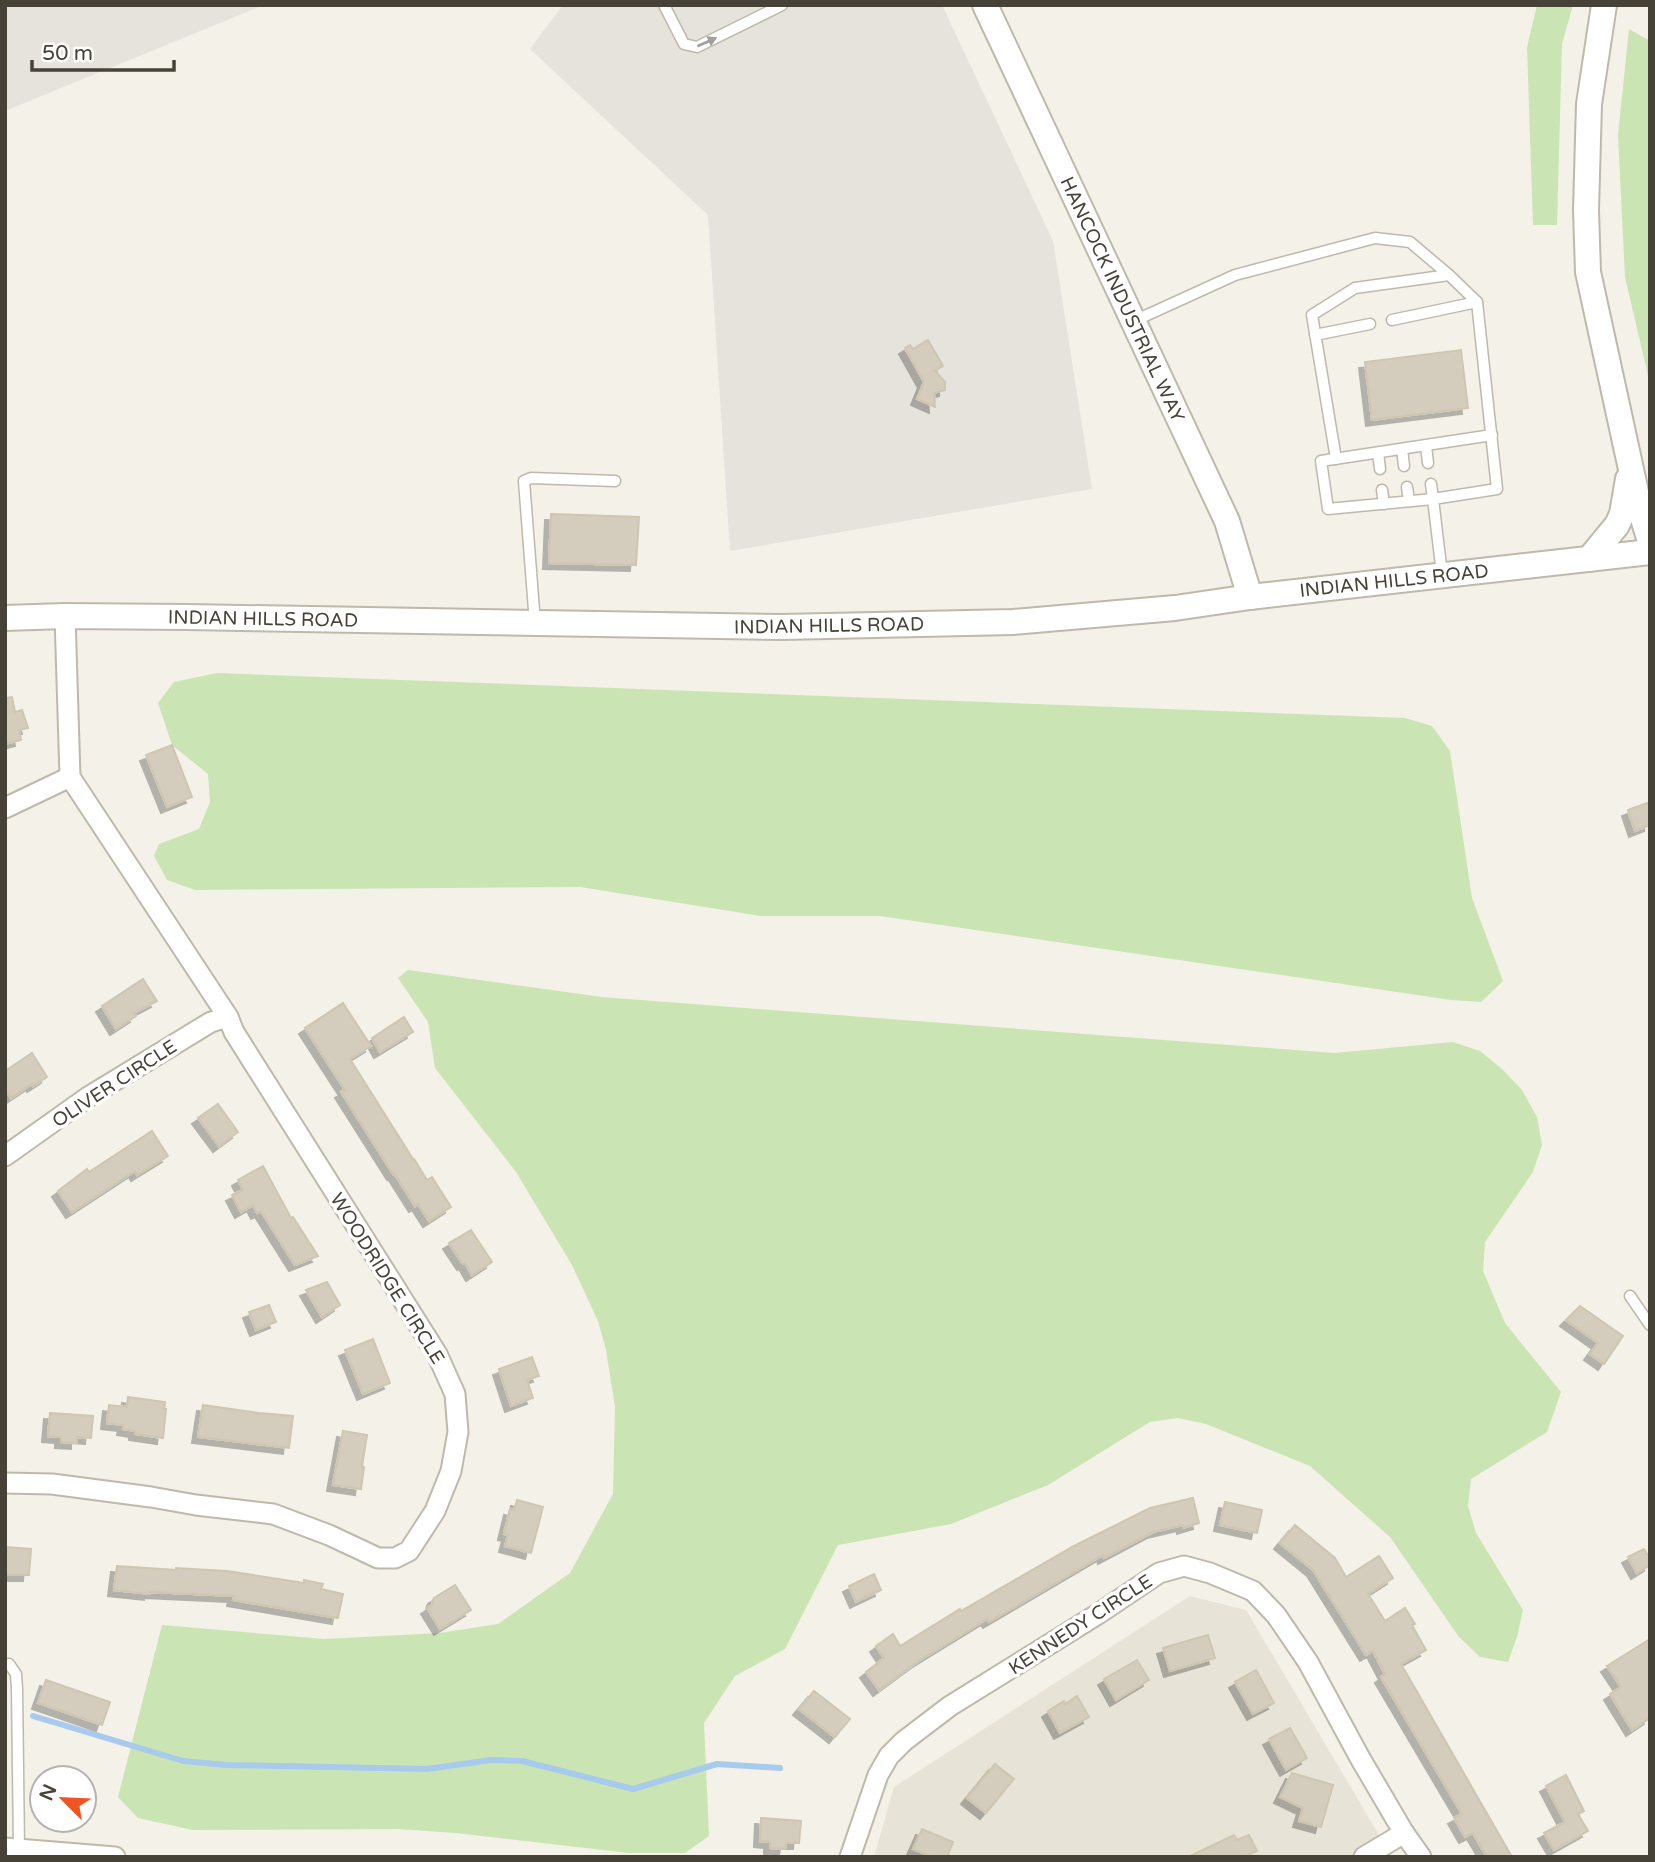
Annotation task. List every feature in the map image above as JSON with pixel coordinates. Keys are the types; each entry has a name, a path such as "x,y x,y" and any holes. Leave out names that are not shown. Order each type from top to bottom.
{"street":[{"name":"HANCOCK INDUSTRIAL WAY","path":"985,5 1227,521 1250,597"},
{"path":"1604,5 1589,104 1586,210 1588,272 1650,541"},
{"path":"1589,559 1617,525 1639,487"},
{"name":"INDIAN HILLS ROAD","path":"5,618 65,616 782,627 1013,622 1175,608 1250,597 1650,552"},
{"path":"5,808 70,777 65,616"},
{"name":"WOODRIDGE CIRCLE","path":"5,1483 52,1484 273,1514 330,1535 378,1558 395,1558 410,1551 435,1511 452,1471 458,1432 455,1394 437,1354 234,1032 228,1017 70,777"},
{"name":"OLIVER CIRCLE","path":"5,1156 88,1097 211,1021 228,1017"},
{"name":"KENNEDY CIRCLE","path":"850,1857 878,1775 889,1756 904,1741 950,1706 1160,1573 1184,1566 1210,1573 1253,1591 1276,1615 1307,1662 1360,1758 1421,1857"},
{"path":"1364,1857 1404,1833"},
{"path":"12,1849 115,1857"}],"lane":[{"path":"664,5 684,44 697,47 782,5"},
{"path":"1133,322 1235,275 1375,238 1410,242 1477,302 1492,435 1497,489 1433,499 1328,509 1321,461 1492,435"},
{"path":"1336,459 1312,315 1355,288 1449,275"},
{"path":"1392,320 1477,302"},
{"path":"1315,335 1370,324"},
{"path":"1426,446 1428,463"},
{"path":"1402,449 1404,466"},
{"path":"1378,453 1380,469"},
{"path":"535,623 524,481 531,478 615,481"},
{"path":"1431,484 1442,575"},
{"path":"1407,486 1409,501"},
{"path":"1382,491 1384,504"},
{"path":"1630,1296 1650,1325"},
{"path":"9,1664 16,1674 17,1689 12,1849"}],"shaded area":[{"path":"5,5 264,5 5,111"},
{"path":"563,5 942,5 1053,241 1092,489 730,551 708,215 530,49"},
{"path":"1190,1596 1246,1610 1392,1857 874,1857 894,1787"}],"green space":[{"path":"1537,5 1573,5 1562,44 1557,225 1533,225 1527,47"},
{"path":"1629,29 1650,41 1650,384 1625,277 1618,135"},
{"path":"217,673 1405,718 1432,726 1450,751 1472,898 1503,981 1481,1002 1451,1000 880,916 761,916 580,887 195,890 167,880 154,856 159,844 199,829 210,802 208,774 172,745 158,703 174,682"},
{"path":"408,970 602,997 1334,1053 1453,1042 1480,1051 1522,1090 1537,1117 1542,1145 1533,1172 1485,1242 1483,1271 1505,1323 1561,1392 1547,1432 1471,1479 1468,1506 1476,1533 1523,1610 1508,1662 1480,1657 1459,1637 1390,1537 1310,1466 1206,1424 1178,1418 1150,1422 1048,1485 951,1524 838,1545 785,1649 735,1676 704,1723 709,1836 685,1853 629,1853 398,1829 193,1830 138,1818 118,1797 162,1625 324,1639 440,1633 498,1624 570,1573 613,1494 615,1407 606,1350 598,1321 572,1265 516,1172 435,1068 428,1022 398,978"}],"building":[{"path":"928,340 943,366 935,371 945,382 945,390 934,393 935,407 917,399 924,382 905,348 910,345 913,349"},
{"path":"1461,350 1468,408 1372,420 1365,362"},
{"path":"551,514 639,517 636,565 549,563"},
{"path":"12,697 15,712 22,710 28,728 19,730 21,740 5,744 5,698"},
{"path":"172,745 192,797 167,807 146,755"},
{"path":"1650,802 1650,825 1635,831 1628,810"},
{"path":"143,979 157,1001 134,1013 136,1016 116,1029 102,1006"},
{"path":"343,1003 371,1046 350,1059 427,1180 432,1177 451,1207 429,1221 393,1174 341,1092 345,1090 305,1028"},
{"path":"404,1017 413,1032 380,1052 372,1038"},
{"path":"32,1053 47,1077 11,1098 5,1089 5,1071"},
{"path":"218,1104 238,1132 219,1146 198,1118"},
{"path":"152,1131 168,1156 137,1175 135,1171 72,1212 58,1191 87,1169 89,1172"},
{"path":"263,1166 291,1218 293,1217 318,1256 295,1265 261,1211 257,1213 253,1205 241,1212 232,1195 243,1190 238,1180"},
{"path":"471,1230 492,1262 472,1275 449,1243"},
{"path":"327,1282 340,1305 322,1317 306,1290"},
{"path":"269,1305 276,1322 256,1330 249,1312"},
{"path":"1580,1306 1623,1336 1604,1364 1590,1354 1598,1343 1566,1320"},
{"path":"373,1339 390,1383 363,1394 345,1350"},
{"path":"532,1357 539,1376 527,1380 533,1398 511,1406 499,1369"},
{"path":"128,1397 165,1402 163,1438 135,1434 135,1431 123,1429 124,1425 107,1423 109,1405 127,1407"},
{"path":"203,1405 293,1416 289,1448 198,1437"},
{"path":"50,1413 93,1416 91,1438 77,1437 77,1443 61,1442 61,1437 48,1436"},
{"path":"343,1431 367,1435 361,1489 333,1485"},
{"path":"1193,1498 1199,1523 1153,1532 1104,1558 1103,1555 989,1622 987,1619 917,1662 879,1690 866,1672 884,1658 876,1646 893,1634 900,1646 960,1609 961,1611 1074,1546 1150,1508"},
{"path":"517,1500 543,1507 531,1553 505,1546 508,1535 504,1534 510,1509 514,1510"},
{"path":"1225,1502 1262,1510 1257,1533 1220,1525"},
{"path":"1295,1525 1335,1558 1346,1577 1379,1556 1393,1578 1368,1594 1385,1621 1405,1608 1415,1624 1412,1625 1426,1650 1401,1664 1512,1857 1487,1857 1473,1833 1465,1837 1454,1818 1462,1814 1381,1677 1385,1674 1373,1651 1366,1655 1313,1570 1280,1543"},
{"path":"5,1547 31,1549 29,1575 5,1575"},
{"path":"1644,1549 1650,1559 1650,1565 1637,1573 1628,1557"},
{"path":"117,1566 227,1571 304,1583 304,1580 323,1584 321,1589 343,1594 338,1618 233,1600 234,1596 150,1594 114,1590"},
{"path":"874,1574 881,1590 856,1602 849,1586"},
{"path":"455,1585 471,1610 440,1629 427,1608 433,1604 434,1598"},
{"path":"1208,1635 1215,1658 1170,1671 1163,1648"},
{"path":"1650,1639 1650,1718 1632,1730 1610,1694 1621,1687 1607,1666"},
{"path":"1137,1660 1149,1680 1116,1700 1104,1679"},
{"path":"1256,1670 1274,1703 1253,1714 1235,1682"},
{"path":"46,1680 110,1702 102,1725 38,1703"},
{"path":"814,1691 850,1719 835,1737 799,1709"},
{"path":"1077,1696 1089,1717 1060,1733 1048,1711"},
{"path":"1290,1728 1307,1758 1286,1770 1269,1739"},
{"path":"995,1764 1014,1779 986,1813 967,1798"},
{"path":"1292,1773 1333,1785 1321,1827 1299,1821 1303,1808 1280,1797"},
{"path":"1566,1775 1584,1811 1578,1814 1588,1831 1554,1850 1544,1833 1565,1822 1546,1786"},
{"path":"761,1818 801,1821 799,1843 786,1843 785,1849 770,1848 770,1842 760,1841"},
{"path":"922,1829 953,1842 947,1857 932,1857 913,1849"},
{"path":"1234,1835 1237,1840 1249,1835 1257,1851 1244,1857 1188,1857"}],"waterway":[{"path":"33,1716 183,1761 226,1765 427,1769 491,1760 522,1761 633,1789 717,1764 780,1768"}]}
